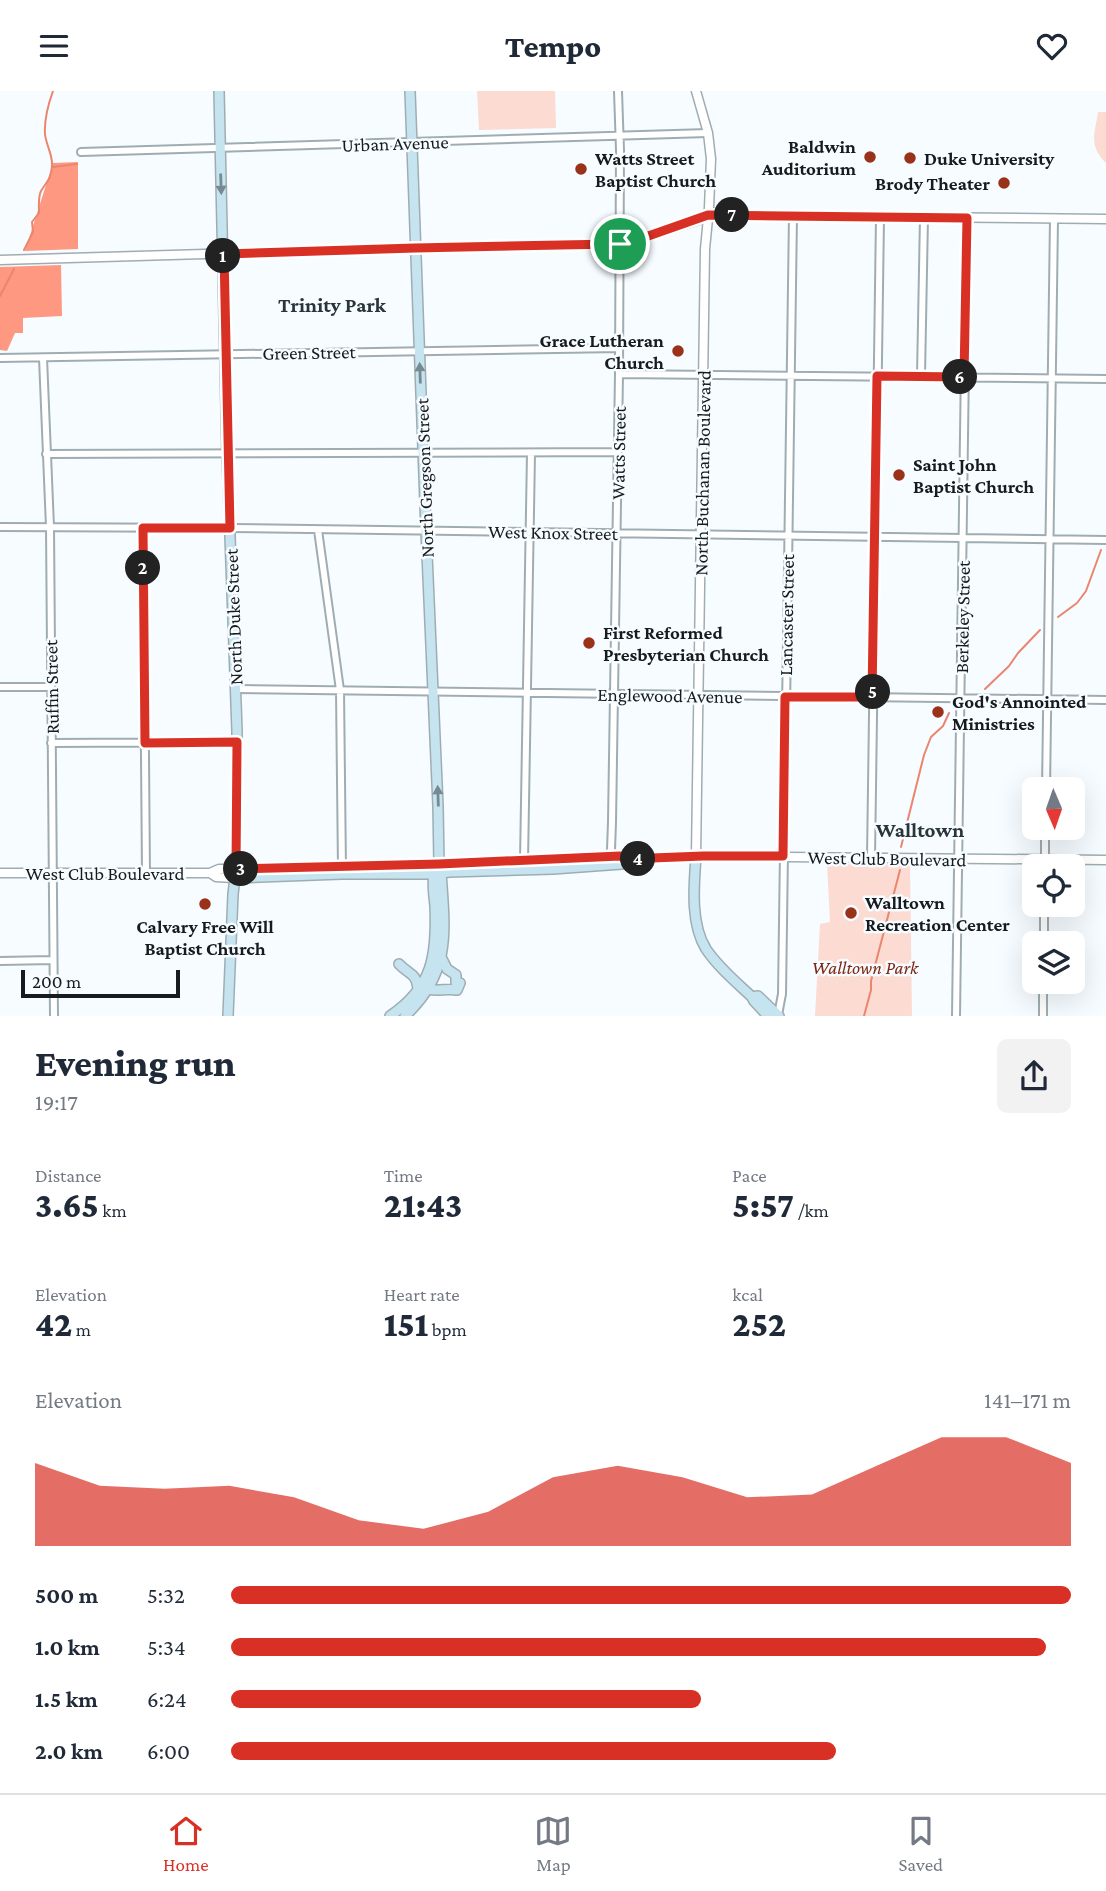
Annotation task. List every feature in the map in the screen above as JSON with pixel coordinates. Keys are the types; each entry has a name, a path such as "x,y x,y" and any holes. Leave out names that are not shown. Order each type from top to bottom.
{"main road":[{"name":"North Duke Street","path":"219,91 237,742 235,873 228,1016"},
{"name":"North Gregson Street","path":"405,1016 417,1004 432,965 438,870 438,806 410,91"},
{"name":"West Club Boulevard","path":"438,870 610,856 622,856 626,859 696,856"},
{"path":"589,867 603,863 610,856"},
{"path":"696,856 695,909 701,936 717,963 768,1016"},
{"name":"West Club Boulevard","path":"235,873 589,867 622,864 626,859"},
{"name":"North Gregson Street","path":"390,1016 436,976 442,958 444,933 438,870"},
{"path":"399,964 405,972 414,975 423,989 435,992 457,990 456,975 447,969 442,958"},
{"path":"752,997 758,996 779,1016"}],"street":[{"name":"Watts Street","path":"610,856 619,374 618,91"},
{"name":"North Buchanan Boulevard","path":"696,91 708,133 711,159 705,235 696,856"},
{"name":"Urban Avenue","path":"81,152 708,133"},
{"path":"0,260 620,244 708,215 1106,219"},
{"name":"Lancaster Street","path":"779,1016 782,994 793,215"},
{"path":"871,858 880,217"},
{"path":"921,376 923,217"},
{"name":"Berkeley Street","path":"956,1016 967,218"},
{"path":"1046,777 1054,219"},
{"name":"Green Street","path":"0,358 619,348"},
{"name":"Ruffin Street","path":"43,358 50,527 54,1016"},
{"path":"619,374 1106,379"},
{"path":"46,454 618,452"},
{"path":"524,861 531,453"},
{"name":"West Knox Street","path":"0,527 1106,540"},
{"path":"143,528 146,873"},
{"path":"318,530 340,690 342,871"},
{"path":"0,687 51,687"},
{"name":"Englewood Avenue","path":"235,689 1106,700"},
{"path":"51,743 237,742"},
{"name":"West Club Boulevard","path":"696,856 958,858 1022,862"},
{"name":"West Club Boulevard","path":"1085,861 1106,860"},
{"name":"West Club Boulevard","path":"0,873 210,873 219,869 235,873"},
{"path":"0,961 53,960"},
{"path":"1043,994 1043,1016"}],"green space":[{"path":"477,91 555,91 556,128 479,130"},
{"path":"1098,112 1106,112 1106,163 1095,145"},
{"name":"Walltown Park","path":"827,863 910,864 912,1016 815,1016 820,924 830,922"}],"shaded area":[{"path":"78,162 78,249 25,251 53,163"},
{"path":"61,265 62,316 23,318 23,333 15,333 7,351 0,350 0,267"}],"waterway":[{"path":"24,250 33,232 32,222 39,213 40,193 51,171 52,162 45,128 53,91"},
{"path":"53,167 77,164"},
{"path":"0,296 14,269"},
{"path":"1058,617 1077,603 1086,591 1101,550"},
{"path":"985,689 1040,630"},
{"path":"901,847 924,755 931,737 943,726 949,713"},
{"path":"864,1016 900,870"}],"place":[{"name":"Baldwin Auditorium","path":"870,157"},
{"name":"Duke University","path":"910,158"},
{"name":"Watts Street Baptist Church","path":"581,169"},
{"name":"Brody Theater","path":"1004,183"},
{"name":"Grace Lutheran Church","path":"678,351"},
{"name":"Saint John Baptist Church","path":"899,475"},
{"name":"First Reformed Presbyterian Church","path":"589,643"},
{"name":"God's Annointed Ministries","path":"938,712"},
{"name":"Calvary Free Will Baptist Church","path":"205,904"},
{"name":"Walltown Recreation Center","path":"851,913"}],"district":[{"name":"Trinity Park","path":"332,305"},
{"name":"Walltown","path":"920,830"}],"route":[{"path":"708,215 967,218 964,377 877,376 872,697 785,697 783,856 626,859 620,856 236,869 237,742 145,743 143,528 230,528 224,254 620,244 708,215"}]}
